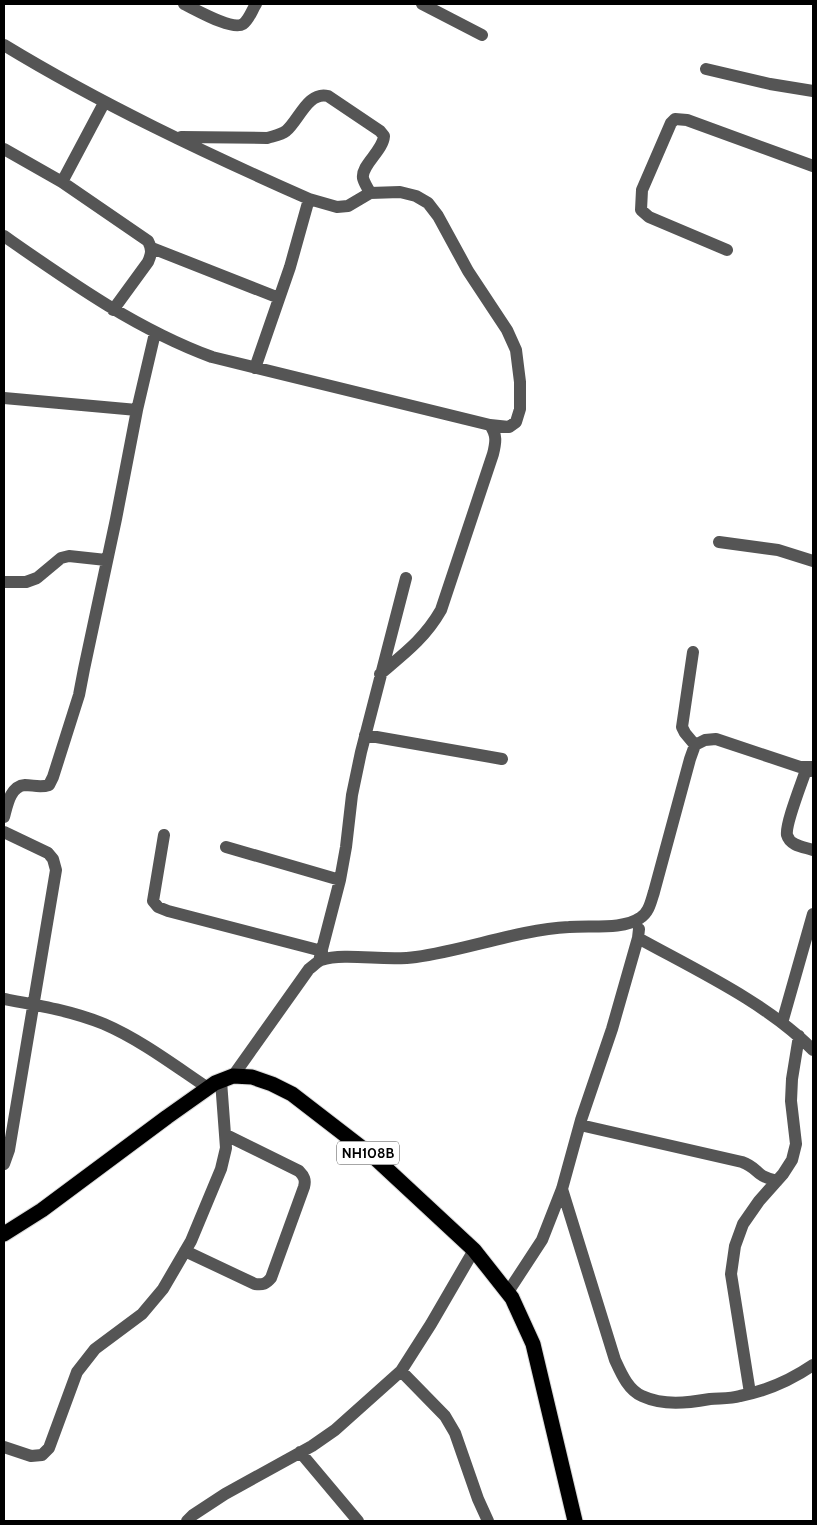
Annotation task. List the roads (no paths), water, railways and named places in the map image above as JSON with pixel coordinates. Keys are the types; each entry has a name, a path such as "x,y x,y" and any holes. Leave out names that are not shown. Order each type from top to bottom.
{"highway":[{"name":"NH108B","path":"221,1082 252,1078 272,1084 292,1094 375,1158 474,1250 508,1292 523,1319 533,1344 575,1521"},
{"path":"4,1234 18,1227 42,1210 166,1117 221,1082"}],"street":[{"path":"184,4 226,23 240,26 246,22 256,4"},
{"path":"422,4 482,35"},
{"path":"4,45 104,103 309,199 337,207 348,206 370,193 400,192 416,196 428,203 438,216 468,271 507,330 516,350 520,382 520,409 516,422 509,427 490,425 212,357 155,333 114,310 4,236"},
{"path":"706,70 813,91"},
{"path":"176,138 267,138 276,136 286,131 312,99 323,95 328,96 380,131 384,136 382,145 364,170 363,176 370,193"},
{"path":"62,182 104,103"},
{"path":"727,250 649,218 641,210 642,190 671,123 675,119 688,120 813,166"},
{"path":"4,149 62,182 148,241 152,248 152,255 114,310"},
{"path":"256,368 309,199"},
{"path":"152,248 279,298"},
{"path":"4,817 10,796 15,789 23,785 38,787 49,785 53,777 78,694 116,519 137,410 155,333"},
{"path":"4,398 137,410"},
{"path":"380,674 422,637 442,610 496,443 496,433 490,425"},
{"path":"718,542 778,550 813,561"},
{"path":"4,582 26,582 37,578 61,558 70,556 106,560"},
{"path":"4,1447 31,1456 42,1455 49,1448 78,1372 95,1349 142,1314 163,1289 191,1241 221,1169 226,1148 221,1082 320,956 340,880 352,795 365,735 406,578"},
{"path":"693,652 682,726 695,745"},
{"path":"365,735 502,759"},
{"path":"508,1292 542,1240 562,1189 580,1125 612,1029 638,938 641,918 648,908 654,892 695,745 705,740 716,739 811,769 789,823 787,834 790,841 813,850"},
{"path":"4,832 48,853 53,859 56,870 9,1150 4,1164"},
{"path":"164,835 153,901 158,907 320,956 386,960 416,957 508,937 567,927 616,926 641,918"},
{"path":"226,847 340,880"},
{"path":"782,1023 813,914"},
{"path":"638,938 761,1007 799,1036 813,1050"},
{"path":"4,999 81,1016 105,1024 221,1082"},
{"path":"750,1393 731,1274 735,1246 743,1224 792,1160 796,1144 791,1101 792,1079 799,1036"},
{"path":"580,1125 742,1162 753,1166 764,1176 777,1181"},
{"path":"185,1250 255,1284 262,1285 267,1283 271,1278 304,1188 304,1176 299,1171 226,1135"},
{"path":"562,1189 615,1360 626,1383 641,1396 666,1403 685,1403 738,1397 772,1387 813,1366"},
{"path":"187,1521 225,1494 335,1430 401,1371 474,1250"},
{"path":"401,1371 445,1416 455,1433 478,1500 488,1521"},
{"path":"300,1452 358,1521"}]}
